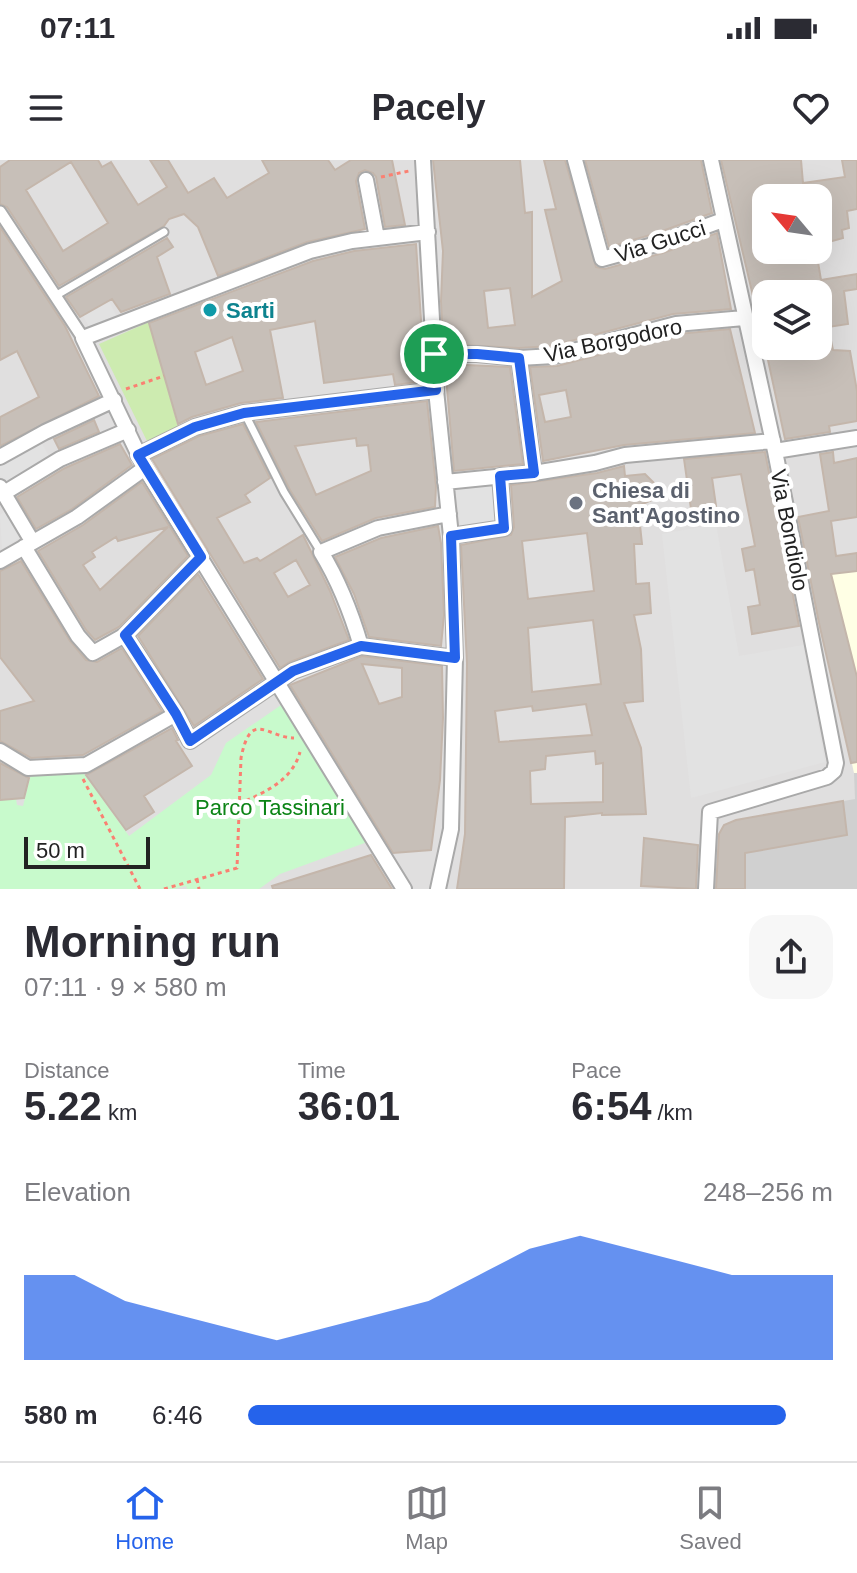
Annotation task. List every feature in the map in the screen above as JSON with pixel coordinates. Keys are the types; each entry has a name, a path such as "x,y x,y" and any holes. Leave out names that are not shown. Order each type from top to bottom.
{"street":[{"name":"Via Gucci","path":"575,160 602,259 660,243 723,220"},
{"name":"Via Bondiolo","path":"706,889 710,812 827,777 834,771 836,763 774,446 711,160"},
{"path":"424,164 436,390 451,536 455,658 451,829 438,889"},
{"path":"366,180 377,238"},
{"path":"0,212 83,338 142,462 279,683 304,733 404,889"},
{"path":"83,338 310,251 428,232"},
{"name":"Via Borgodoro","path":"434,354 519,358 554,356 676,324 744,318"},
{"path":"519,358 534,473"},
{"path":"0,561 77,517 142,462 195,427 244,413 436,390"},
{"path":"0,457 113,397"},
{"path":"128,430 60,459 5,496 78,636 93,653 125,635 201,557"},
{"path":"445,482 534,473 625,455 857,438"},
{"path":"451,536 504,528 500,476"},
{"path":"361,646 347,600 321,552 378,528 449,514"},
{"path":"125,635 190,741 293,671 361,646 455,658"},
{"path":"0,751 28,768 86,765 176,714"}],"lane":[{"path":"55,296 164,232"},
{"path":"244,413 284,492 321,552"}],"path":[{"path":"366,180 424,164"},
{"path":"113,397 164,376"},
{"path":"164,889 237,868 245,742 254,731 264,728 287,738 304,733"},
{"path":"239,804 273,788 296,767 304,733"},
{"path":"76,766 140,889"},
{"path":"197,879 199,889"}],"shaded area":[{"path":"0,160 857,160 857,889 0,889"},
{"path":"109,301 116,315 90,328 83,316"},
{"path":"40,440 51,460 6,486 0,476 0,463"},
{"path":"497,482 500,524 461,530 455,487"},
{"path":"7,510 23,536 2,549 0,515"},
{"path":"716,524 739,656 803,645 825,762 691,798 662,534"},
{"path":"857,570 857,773 854,773 811,576"},
{"path":"854,773 857,773 857,889 712,889 714,842 724,825 736,820 855,799"}],"green space":[{"path":"149,322 178,427 147,441 99,344"},
{"name":"Parco Tassinari","path":"284,703 370,841 280,874 259,889 187,889 186,886 174,889 0,889 0,800 16,799 17,805 23,806 31,774 84,774 129,836 211,775 226,743"}],"building":[{"path":"10,160 98,160 102,167 111,162 138,205 167,187 150,160 168,160 188,193 214,178 227,198 269,173 262,160 328,160 335,170 351,160 392,160 405,225 385,227 376,177 365,170 359,173 356,181 365,229 307,242 218,276 198,227 184,214 169,219 164,226 59,286 7,207 0,204 0,167","holes":["71,162 108,223 63,251 26,190"]},
{"path":"433,160 520,160 525,213 532,212 532,297 562,281 545,210 556,209 544,160 565,160 596,267 605,269 663,253 717,233 731,309 673,314 552,346 519,348 443,344 443,251","holes":["510,288 515,325 488,328 484,291"]},
{"path":"585,160 701,160 712,213 609,247"},
{"path":"721,160 801,160 803,183 845,177 842,160 857,160 857,209 847,211 849,228 842,230 843,238 832,241 832,184 752,184 752,264 818,264 821,280 752,280 752,292"},
{"path":"0,227 65,326 99,396 0,446 0,417 39,397 17,351 0,360"},
{"path":"167,238 173,247 157,257 170,294 121,312 112,299 80,317 66,297"},
{"path":"416,244 425,381 395,385 393,374 324,383 315,321 270,330 283,398 241,403 178,424 149,323 313,261 354,251","holes":["232,337 243,371 206,385 195,352"]},
{"path":"857,274 857,289 844,291 848,324 832,326 832,280 821,280"},
{"path":"730,329 755,433 624,445 543,461 530,367 557,366 678,334","holes":["566,390 571,417 545,422 539,395"]},
{"path":"832,345 833,350 850,351 857,391 857,421 829,426 830,432 785,439 768,360 832,360"},
{"path":"445,364 510,367 523,464 454,471"},
{"path":"427,401 436,486 435,507 376,518 322,541 290,490 256,422","holes":["356,438 357,446 368,445 371,471 316,495 295,446"]},
{"path":"94,420 99,432 59,449 54,439"},
{"path":"243,424 270,478 245,495 250,502 217,518 244,563 257,558 260,561 303,535 349,640 280,668 152,459 199,436","holes":["296,560 310,585 288,597 274,573"]},
{"path":"120,444 132,465 72,509 36,529 17,497 65,468"},
{"path":"765,452 799,626 752,634 748,607 760,605 754,569 746,571 742,549 755,546 741,474 712,478 716,506 691,509 684,459"},
{"path":"833,452 834,463 857,458 857,517 831,521 836,556 857,553 857,571 831,574 857,677 857,762 851,763 798,517 829,511 820,454"},
{"path":"624,466 625,476 645,474 654,483 656,493 652,500 638,506 642,544 634,544 636,584 649,583 651,613 634,615 641,649 643,701 624,703 641,748 646,814 602,813 565,817 564,889 457,889 465,834 467,663 461,545 511,535 514,527 511,485 597,473","holes":["587,533 594,591 528,599 522,541","593,620 601,684 532,692 528,628","586,704 592,735 499,742 495,711 532,706 533,711","595,751 596,764 603,763 603,802 531,804 530,771 545,769 546,756"]},
{"path":"142,482 188,556 119,627 95,640 38,551 83,525","holes":["168,527 100,590 83,565 95,557 92,552 116,537 118,541"]},
{"path":"438,526 444,615 441,646 369,637 354,594 335,557 381,538"},
{"path":"21,561 70,641 86,660 97,662 122,648 162,711 83,755 31,758 0,741 0,711 34,701 0,657 0,571"},
{"path":"198,574 263,679 194,726 138,636"},
{"path":"362,656 442,666 440,780 431,850 393,853 290,685","holes":["362,664 402,668 402,697 379,704"]},
{"path":"172,728 176,741 192,766 144,796 154,812 126,830 86,775"},
{"path":"0,763 29,778 24,798 0,800"},
{"path":"843,801 847,835 745,853 745,889 716,889 719,834 724,825 736,820"},
{"path":"644,838 698,845 696,889 641,886"},
{"path":"371,855 392,889 273,889 272,886"}],"place":[{"name":"Sarti","path":"210,310"},
{"name":"Chiesa di Sant'Agostino","path":"576,503"}],"route":[{"path":"434,354 519,358 534,473 500,476 504,528 451,536 455,658 361,646 293,671 190,741 125,635 201,557 138,455 195,427 244,413 436,390 434,354"}]}
